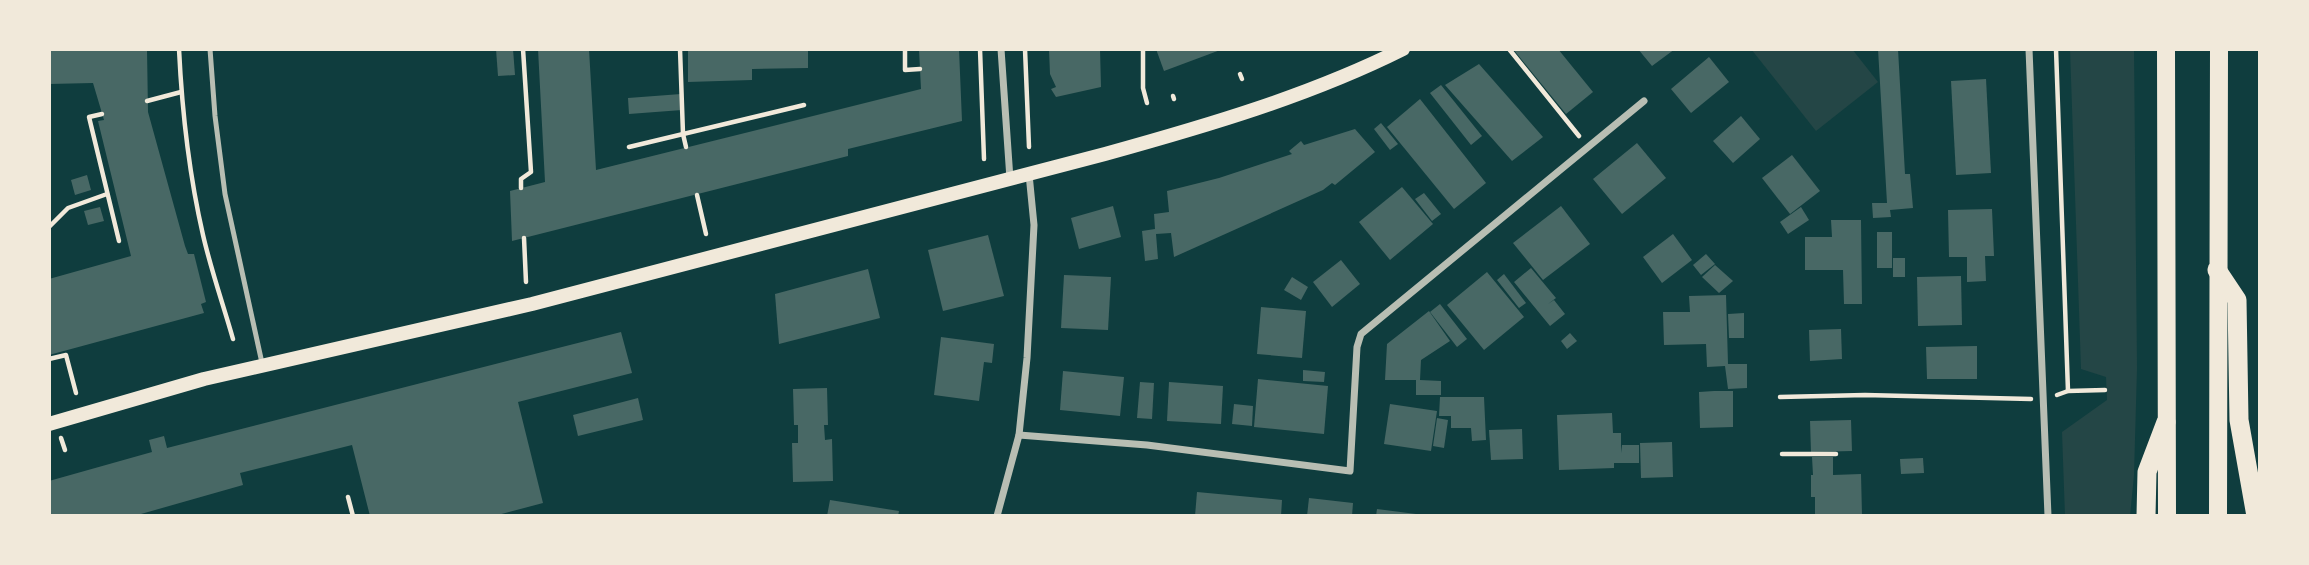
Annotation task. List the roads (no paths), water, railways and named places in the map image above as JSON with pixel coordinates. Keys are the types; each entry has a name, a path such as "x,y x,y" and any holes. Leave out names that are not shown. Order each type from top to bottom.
{"highway":[{"path":"2166,49 2167,516"},
{"path":"2218,516 2219,49"},
{"path":"2217,270 2237,300 2239,420 2256,516"},
{"path":"2146,516 2147,472 2166,422"}],"main road":[{"path":"49,424 204,379 532,304 1189,130 1356,71 1403,49"}],"street":[{"path":"1001,49 1010,179"},
{"path":"2029,49 2049,516"},
{"path":"1019,435 1147,445 1350,471 1357,347 1361,334 1644,101"},
{"path":"997,516 1019,435 1027,358 1034,225 1029,174"}],"lane":[{"path":"210,49 225,194 262,365"}]}
